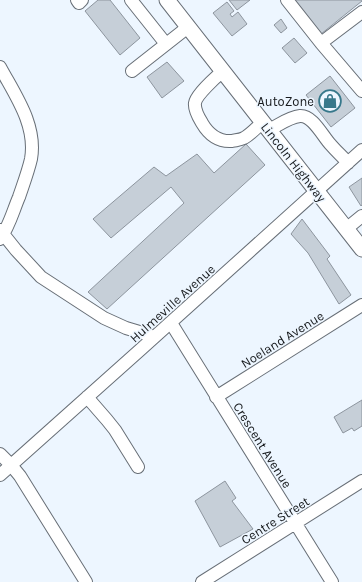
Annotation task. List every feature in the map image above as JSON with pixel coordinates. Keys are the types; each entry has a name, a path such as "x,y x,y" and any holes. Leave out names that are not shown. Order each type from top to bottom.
{"main road":[{"name":"Lincoln Highway","path":"167,0 362,249"}],"street":[{"path":"131,0 166,44"},
{"path":"287,0 362,91"},
{"path":"321,43 362,12"},
{"path":"132,71 188,27"},
{"path":"0,67 26,116 31,136 31,158 10,221 1,235 41,277 104,318 126,328 154,337"},
{"path":"223,71 194,102 195,109 202,124 210,134 218,139 226,141 238,140 266,126 300,116 307,117 316,126 330,145 348,163"},
{"name":"Hulmeville Avenue","path":"0,475 362,150"},
{"path":"346,229 362,216"},
{"name":"Noeland Avenue","path":"216,397 362,305"},
{"name":"Crescent Avenue","path":"171,323 332,582"},
{"path":"87,398 107,420 138,467"},
{"path":"0,454 20,476 86,582"},
{"name":"Centre Street","path":"202,582 362,481"}],"building":[{"path":"98,0 110,0 140,38 120,55 85,11"},
{"path":"229,0 250,0 237,10"},
{"path":"294,0 362,0 362,1 321,34"},
{"path":"227,2 234,11 230,14 232,17 238,12 247,24 232,36 213,13"},
{"path":"281,19 287,28 281,33 274,25"},
{"path":"294,38 307,53 295,63 282,48"},
{"path":"167,62 184,81 162,98 147,77"},
{"name":"AutoZone","path":"330,76 355,108 331,127 306,95"},
{"path":"246,144 265,165 107,309 88,292 184,203 171,187 111,238 93,219 154,167 166,176 197,154 214,173"},
{"path":"362,178 362,205 361,206 349,187"},
{"path":"302,219 330,256 327,259 351,295 339,304 308,253 291,234"},
{"path":"362,400 362,426 354,431 352,428 343,433 334,417"},
{"path":"225,481 236,498 232,501 253,529 220,547 195,501"}],"place":[{"name":"AutoZone","path":"330,101"}]}
